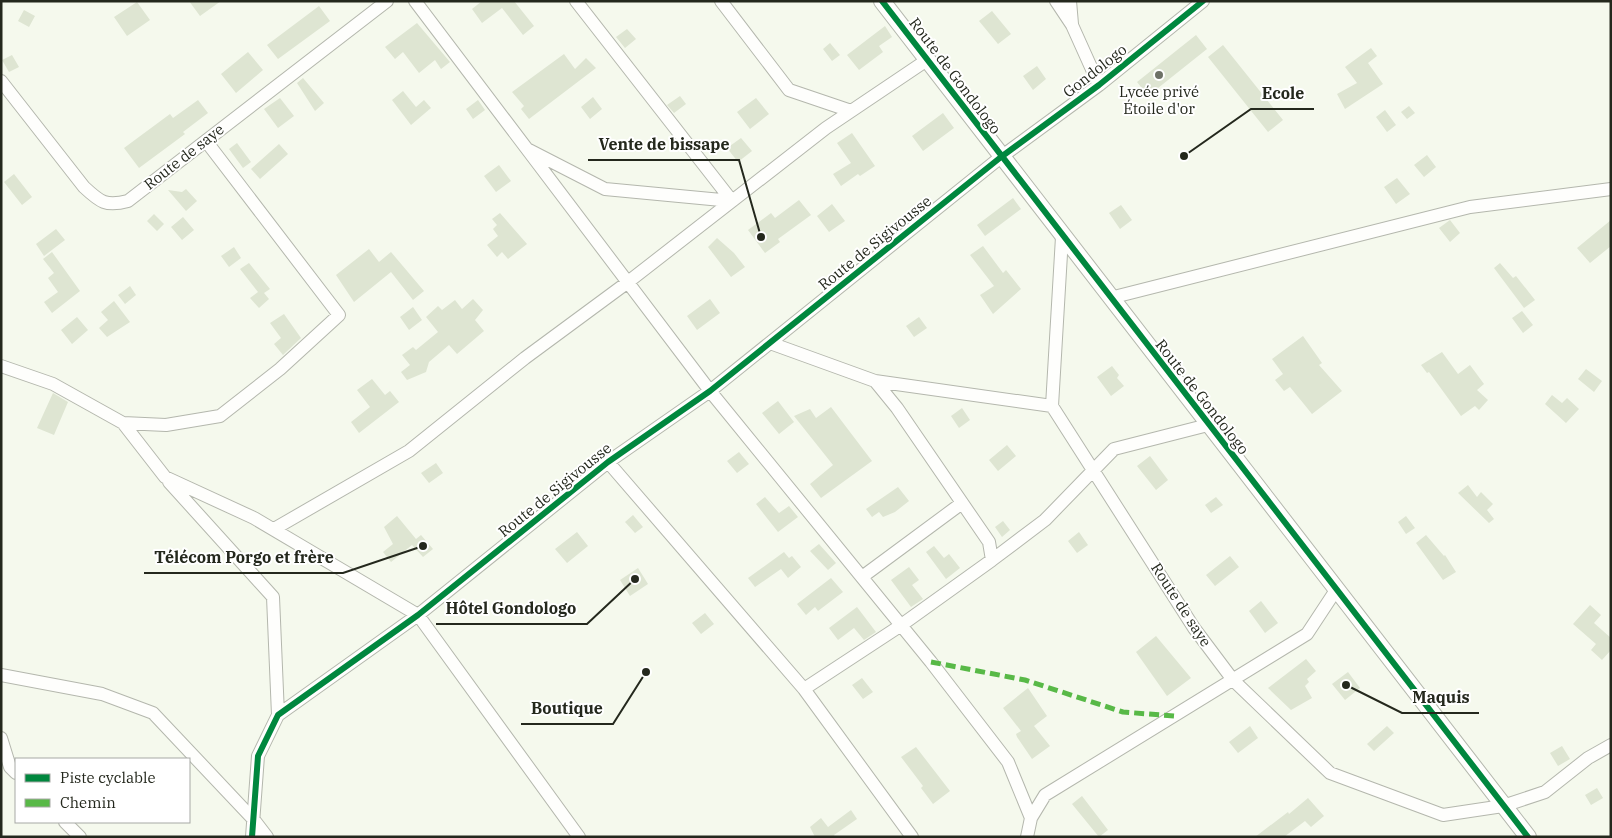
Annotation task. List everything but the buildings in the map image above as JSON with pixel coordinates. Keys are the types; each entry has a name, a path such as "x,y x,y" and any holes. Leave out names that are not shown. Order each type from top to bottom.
{"street":[{"name":"Route de saye","path":"1,81 84,187 98,200 113,205 128,201 387,1"},
{"path":"415,1 710,391 862,577 1008,762 1031,818"},
{"path":"576,1 732,201"},
{"path":"721,1 789,90 851,111"},
{"name":"Route de Gondologo","path":"882,1 1062,237 1528,837"},
{"path":"1056,1 1072,25 1099,85"},
{"path":"1070,1 1072,25"},
{"name":"Gondologo","path":"1001,158 1099,85 1203,1"},
{"path":"274,529 409,452 524,358 628,282 851,111 927,60"},
{"path":"123,422 166,425 220,416 280,369 339,315 206,141"},
{"path":"526,148 605,189 732,201"},
{"name":"Route de Sigivousse","path":"252,837 258,756 278,715 418,615 608,462 710,391 1001,158"},
{"path":"1110,298 1470,207 1611,189"},
{"path":"770,343 875,381 1052,406 1062,237"},
{"path":"1,366 53,384 123,422 165,477 273,596 278,715"},
{"path":"875,381 897,408 989,542 992,560"},
{"name":"Route de saye","path":"1052,406 1194,628 1233,680 1330,773 1443,814 1503,806 1545,792 1588,758 1611,745"},
{"path":"804,689 900,626 1045,520 1114,449 1208,425"},
{"path":"608,462 804,689 912,837"},
{"path":"165,477 254,518 418,615 579,837"},
{"path":"862,577 962,503"},
{"path":"1027,837 1031,818 1045,795 1308,634 1336,590"},
{"path":"1,675 102,694 153,714 254,820 267,837"},
{"path":"1,738 10,767 15,772"},
{"path":"66,823 80,837"}],"marked path":[{"path":"931,662 1025,680 1123,712 1174,716"}],"cycle path":[{"path":"882,1 1528,837"},
{"path":"252,837 258,756 278,715 418,615 608,462 710,391 1001,157 1099,85 1203,1"}],"place":[{"name":"Lycée privé Étoile d'or","path":"1159,75"},
{"name":"Ecole","path":"1184,156"},
{"name":"Vente de bissape","path":"761,237"},
{"name":"Télécom Porgo et frère","path":"423,546"},
{"name":"Hôtel Gondologo","path":"635,579"},
{"name":"Boutique","path":"646,672"},
{"name":"Maquis","path":"1346,685"}]}
